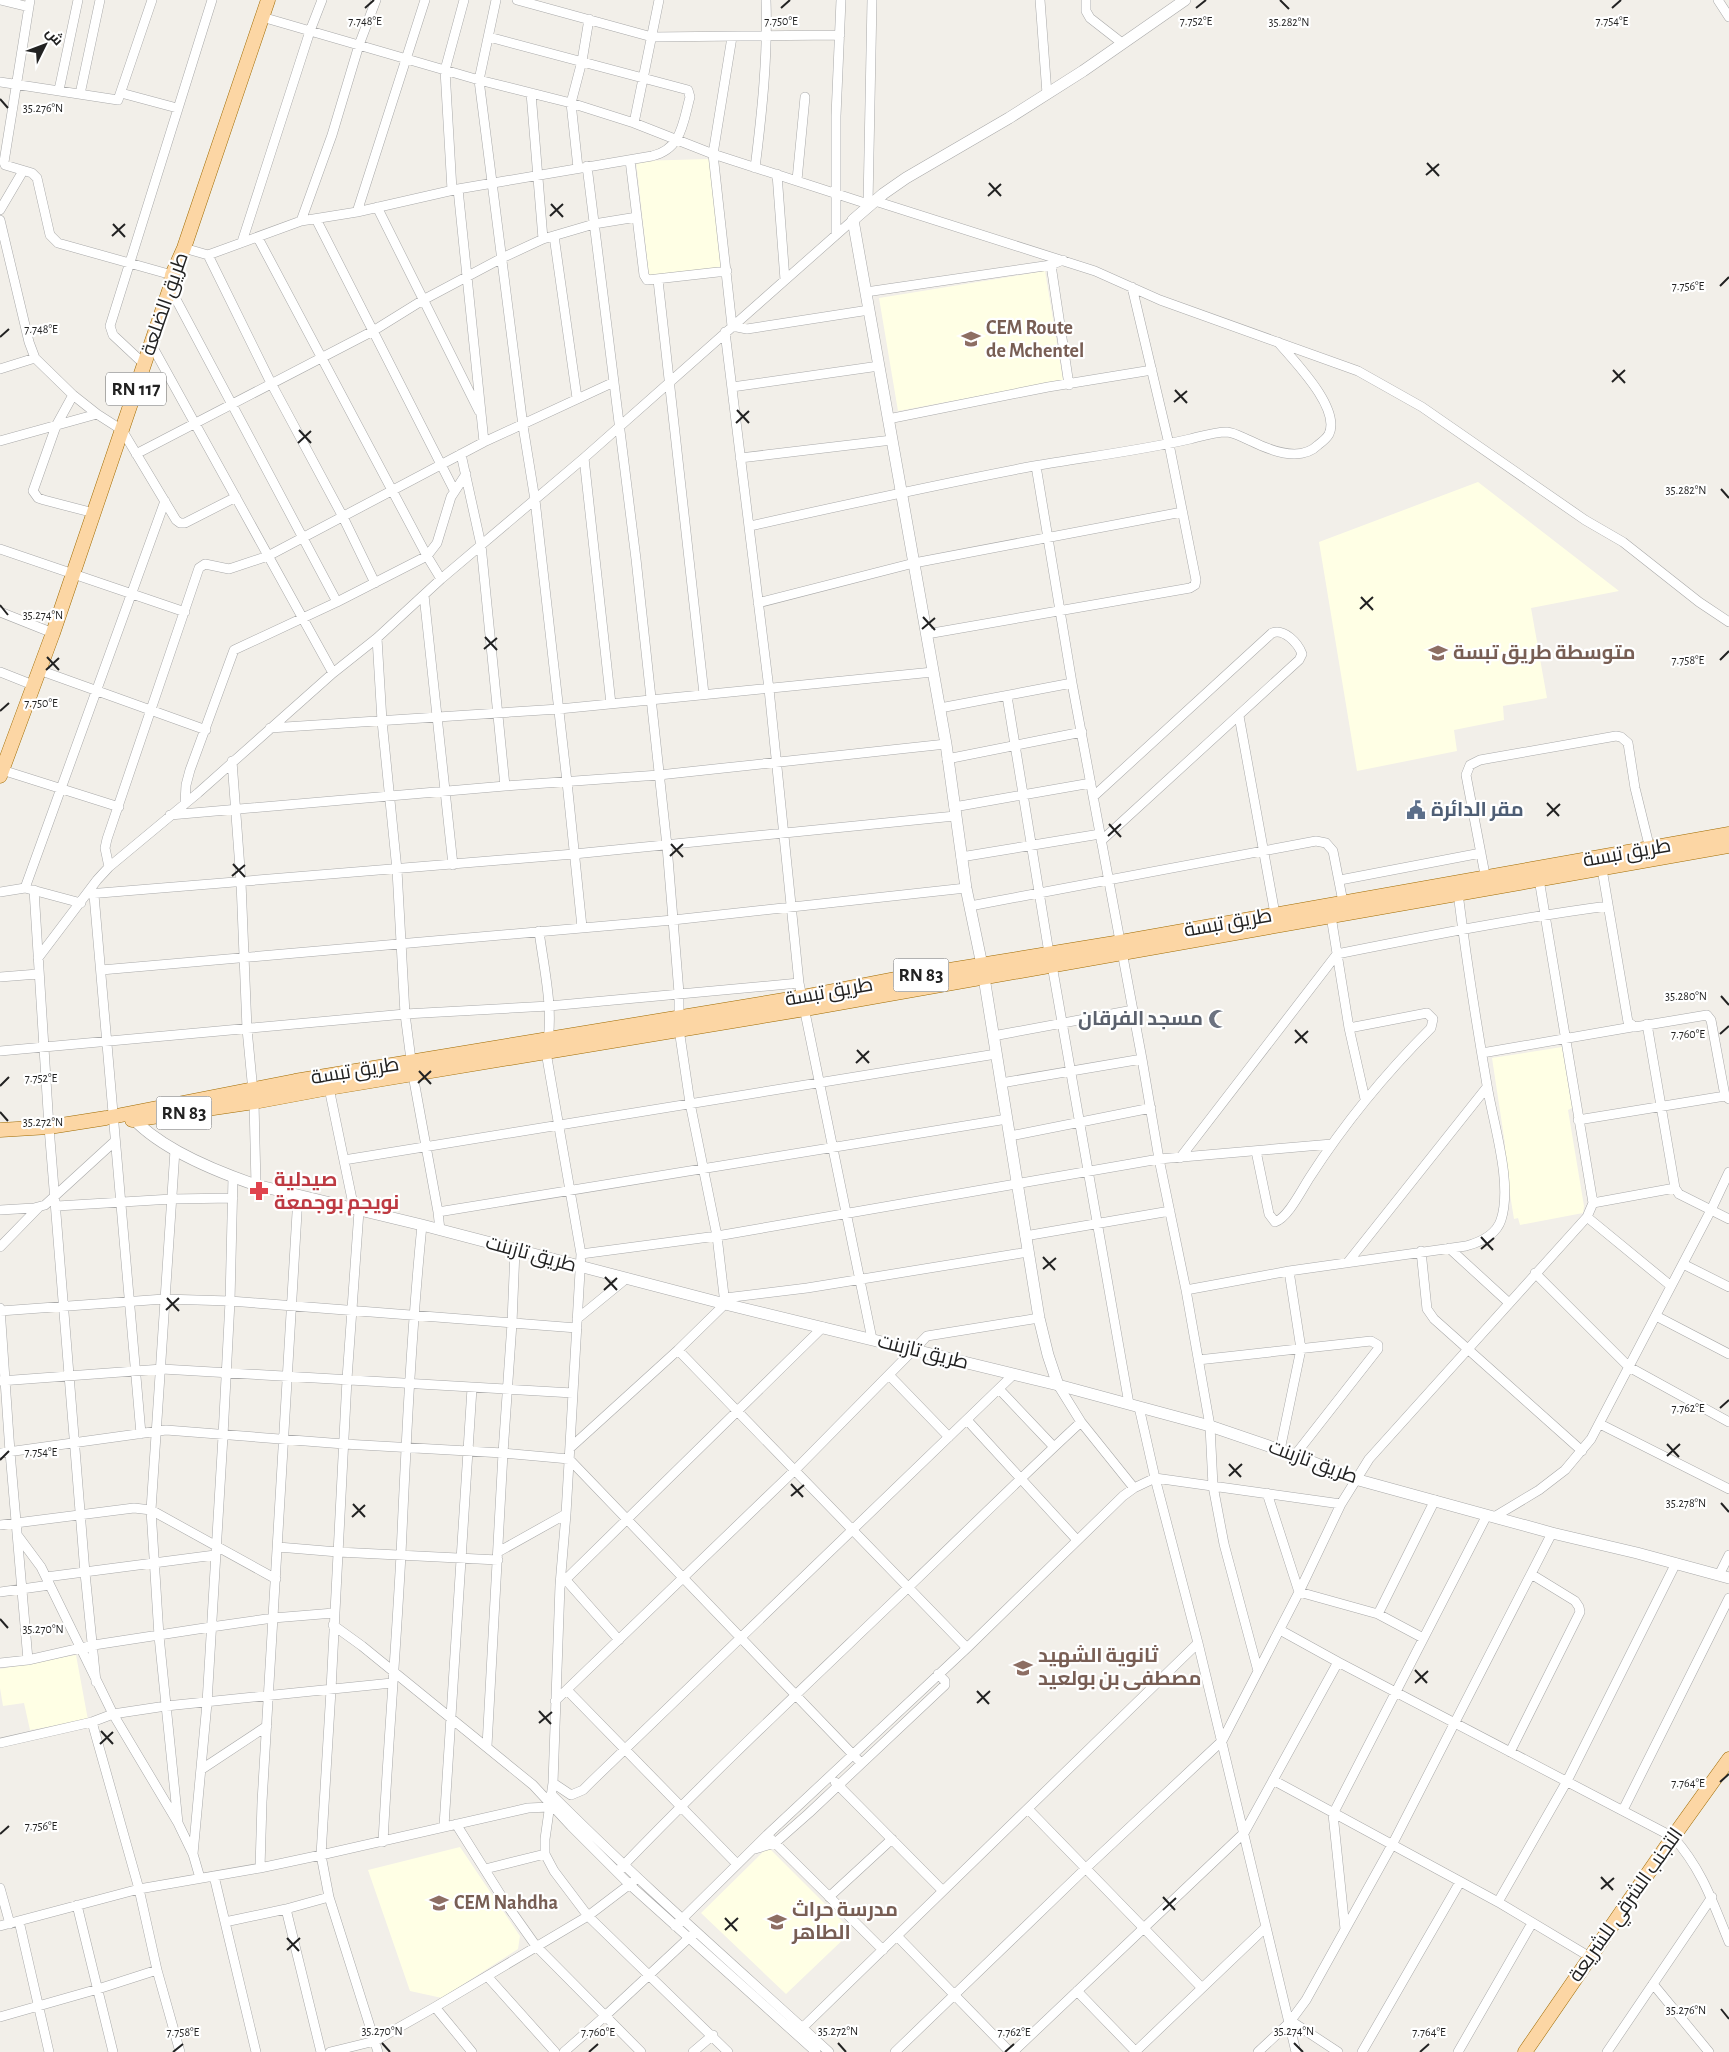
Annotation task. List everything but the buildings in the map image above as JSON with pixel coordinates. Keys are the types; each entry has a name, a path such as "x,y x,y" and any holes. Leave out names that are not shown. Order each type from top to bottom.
{"main road":[{"name":"طريق الضلعة","path":"1,773 53,632 268,0"},
{"name":"طريق تبسة","path":"1122,948 1275,914 1343,902 1486,882 1729,834"},
{"name":"طريق تبسة","path":"253,1095 329,1088 549,1038 679,1023 804,1003 1050,959 1330,916 1458,893 1486,882 1538,879 1729,846"},
{"name":"طريق تبسة","path":"0,1130 131,1116 412,1068 546,1052 679,1023"},
{"name":"التجنب الشرقي للشريعة","path":"1526,2052 1673,1837 1729,1760"}],"street":[{"path":"0,0 30,3 4,162 8,167 32,173 36,178 50,235 58,243 131,263 171,281 232,402 338,602"},
{"path":"59,90 78,0"},
{"path":"80,94 100,0"},
{"path":"0,82 118,100 152,0"},
{"path":"144,364 113,335 110,326 212,0"},
{"path":"242,242 310,31 322,0"},
{"path":"301,221 332,135 359,45 376,0"},
{"path":"357,212 425,0"},
{"path":"464,0 446,70 455,189 468,275 484,442"},
{"path":"496,0 479,80 523,426 535,500 582,927"},
{"path":"517,0 652,37 840,35"},
{"path":"634,122 659,0"},
{"path":"755,168 762,111 767,36 766,0"},
{"path":"836,236 841,0"},
{"path":"871,203 872,0"},
{"path":"1040,0 1047,94"},
{"path":"1086,0 1086,11 1090,18 1122,43"},
{"path":"38,958 81,903 91,894 97,880 109,867 377,638 441,579 584,458 871,203 906,178 1047,94 1185,0"},
{"path":"1718,0 1729,17"},
{"path":"262,17 479,80 571,103 634,122 678,141 755,168 836,194 1095,270 1160,300 1358,371 1422,407 1585,520 1624,542 1699,602 1729,622"},
{"path":"589,19 582,61 571,103 594,224 636,559 667,846 679,993 679,1023 690,1104 717,1236 725,1301"},
{"path":"184,248 208,255 301,221 357,212 455,189 661,154 678,141 690,97 689,93 682,88 489,37"},
{"path":"732,37 713,154 727,271 732,387 769,688 799,983 872,1339"},
{"path":"121,93 177,108"},
{"path":"531,93 543,239"},
{"path":"797,180 805,97"},
{"path":"630,160 644,276 647,280 727,271"},
{"path":"0,210 23,171"},
{"path":"777,174 785,280"},
{"path":"377,207 482,416"},
{"path":"136,454 232,402 373,331 423,300 502,258 543,239 594,224 637,217"},
{"path":"0,220 29,342 35,358 73,395 97,414 122,430 176,520 180,523 185,523 236,496"},
{"path":"316,220 454,490"},
{"path":"854,220 940,708 966,888 994,1036 1039,1318 1058,1385 1081,1422 1134,1488"},
{"path":"554,236 577,398"},
{"path":"258,238 441,579"},
{"path":"208,255 271,383 375,583"},
{"path":"866,292 1051,266 1063,260"},
{"path":"1051,266 1069,385"},
{"path":"658,280 704,694"},
{"path":"927,634 1190,588 1194,585 1196,580 1169,444 1132,287"},
{"path":"729,329 747,329 869,310"},
{"path":"750,526 901,492 1228,432 1239,435 1266,448 1296,455 1306,453 1315,448 1329,434 1330,426 1326,402 1278,342"},
{"path":"151,344 334,673"},
{"path":"0,370 35,358"},
{"path":"732,387 879,366"},
{"path":"888,418 1048,387 1152,370"},
{"path":"109,867 105,848 199,568 202,565 229,569 268,556 484,442 523,426 577,398 614,382"},
{"path":"73,395 56,426 33,491 38,498 94,513"},
{"path":"0,441 97,414"},
{"path":"740,458 892,440"},
{"path":"461,454 481,545 504,786"},
{"path":"584,458 611,704"},
{"path":"1036,466 1072,683 1210,1426 1213,1486 1224,1544 1258,1671"},
{"path":"185,803 186,785 234,650 338,602 427,556 437,543 454,490 466,474"},
{"path":"96,1682 94,1645 85,1573 38,958 30,889 61,790 165,502"},
{"path":"758,603 914,563 1182,512"},
{"path":"0,548 185,612"},
{"path":"424,594 439,718 453,865"},
{"path":"0,612 53,632"},
{"path":"961,857 1100,837 1239,716 1299,660 1302,654 1300,648 1284,632 1278,630 1272,633 1094,796"},
{"path":"377,638 382,722 397,870 405,1014 412,1068 440,1230"},
{"path":"39,670 206,730"},
{"path":"0,672 33,685"},
{"path":"270,728 559,709 933,672"},
{"path":"940,708 1072,683"},
{"path":"1007,696 1022,795 1097,1225 1134,1406 1155,1478 1198,1643 1296,2052"},
{"path":"1239,716 1275,914"},
{"path":"947,759 1082,732"},
{"path":"1486,882 1467,778 1467,771 1470,765 1480,760 1616,736 1621,737 1628,743 1635,788 1650,849"},
{"path":"170,815 659,774 946,744"},
{"path":"232,761 241,882 256,1185"},
{"path":"1,773 119,807"},
{"path":"91,894 397,870 785,834 954,812 1022,795 1092,784"},
{"path":"970,906 1316,841 1326,843 1333,851 1343,902"},
{"path":"1340,880 1481,853"},
{"path":"1602,869 1626,1017 1629,1025 1632,1027"},
{"path":"896,2052 954,1994 1222,1741 1355,1479 1378,1446 1587,1217 1593,1203 1538,879"},
{"path":"101,970 672,920 966,888"},
{"path":"0,892 30,889 81,903"},
{"path":"1186,1290 1289,1271 1477,1243 1496,1230 1503,1211 1504,1180 1487,1087 1458,893"},
{"path":"91,894 101,970 111,1117 131,1301 141,1434"},
{"path":"1180,1158 1337,954 1545,914 1608,906"},
{"path":"1330,916 1349,1028 1365,1099"},
{"path":"539,931 549,1006 549,1038 546,1052 582,1254 569,1459 553,1783 549,1800 545,1854 554,1871 588,1916 713,2035 728,2052"},
{"path":"0,977 38,974"},
{"path":"0,1051 107,1043 405,1014 549,1006 799,983"},
{"path":"994,1036 1133,1010"},
{"path":"1256,1152 1270,1214 1274,1222 1284,1216 1292,1206 1332,1144 1365,1099 1430,1028 1433,1019 1427,1013 1349,1028"},
{"path":"1482,1053 1707,1015 1711,1020 1725,1079 1727,1098 1661,1106 1578,1120"},
{"path":"1647,1024 1675,1188 1678,1194 1729,1219"},
{"path":"344,1160 426,1145 996,1054"},
{"path":"1001,1083 1142,1059"},
{"path":"1348,1262 1487,1087"},
{"path":"329,1088 356,1210 353,1311 347,1379 321,1855 328,1897 378,2052"},
{"path":"1010,1136 1151,1108"},
{"name":"طريق تازبنت","path":"131,1116 154,1138 175,1150 233,1177 256,1185 1058,1385 1210,1426 1295,1455 1355,1479 1552,1533 1724,1576"},
{"path":"438,1212 1007,1119"},
{"path":"56,1201 115,1141"},
{"path":"582,1254 717,1236 1159,1159 1332,1144"},
{"path":"175,1150 164,1299 162,1369 151,1510 159,1636 178,1823"},
{"path":"1345,1929 1333,1814 1423,1638 1491,1516 1539,1490 1565,1470 1582,1451 1600,1424 1729,1172"},
{"path":"193,1854 207,1703 223,1436 230,1301 233,1177"},
{"path":"1593,1203 1675,1188"},
{"path":"260,1868 262,1802 298,1196"},
{"path":"0,1210 39,1207 56,1201 121,1202 233,1198"},
{"path":"0,1247 39,1207"},
{"path":"1026,1236 1170,1211"},
{"path":"1587,1217 1671,1286"},
{"path":"383,1842 413,1316 422,1226"},
{"path":"1449,1248 1508,1302"},
{"path":"487,1746 515,1250"},
{"path":"1421,1251 1426,1309 1434,1319 1582,1451"},
{"path":"570,1448 678,1350 725,1301 1028,1252"},
{"path":"1683,1264 1729,1287"},
{"path":"1280,1450 1300,1349 1289,1271"},
{"path":"1535,1273 1628,1367 1729,1422"},
{"path":"28,1660 3,1381 0,1310 164,1299 230,1301 512,1323 577,1324 627,1278"},
{"path":"1656,1316 1729,1354"},
{"path":"556,1701 796,1469 928,1336 1039,1318"},
{"path":"563,1582 626,1518 823,1327"},
{"path":"1198,1360 1371,1341 1378,1346 1378,1349 1295,1455"},
{"path":"678,1350 796,1469 967,1648"},
{"path":"3,1381 162,1369 573,1393"},
{"path":"553,1783 567,1794 576,1794 592,1782 1014,1374"},
{"path":"889,1375 949,1437"},
{"path":"444,1826 472,1388"},
{"path":"999,1389 1054,1447"},
{"path":"967,1420 1077,1540"},
{"path":"617,1872 681,1806 796,1694 1020,1478 1081,1422"},
{"path":"1600,1424 1729,1489"},
{"path":"0,1453 156,1431 344,1444 405,1446 569,1459 861,1763"},
{"path":"675,1926 737,1864 755,1849 767,1835 967,1648 1077,1540 1134,1488 1155,1478 1341,1504"},
{"path":"1267,1493 1299,1592"},
{"path":"1378,1614 1434,1500"},
{"path":"0,1525 134,1508 151,1510 216,1550 276,1579"},
{"path":"278,1547 461,1559 498,1556 566,1514"},
{"path":"1258,2052 1290,2022 1306,2000 1392,1845 1552,1533"},
{"path":"18,1536 48,1581 112,1714 178,1823 193,1854 200,1878"},
{"path":"0,1592 85,1573 216,1550"},
{"path":"1724,1576 1729,1555"},
{"path":"1498,1902 1567,1781 1676,1563"},
{"path":"1510,1752 1580,1612 1575,1601 1531,1574"},
{"path":"563,1582 619,1640"},
{"path":"1299,1592 1378,1614 1423,1638"},
{"path":"1623,1810 1729,1598"},
{"path":"0,1663 28,1660 94,1645 211,1627 273,1618 334,1613"},
{"path":"333,1625 487,1746 624,1865 800,2031 816,2052"},
{"path":"1280,1630 1454,1724 1673,1837 1688,1853 1712,1897 1729,1942"},
{"path":"800,2031 1198,1643"},
{"path":"897,1936 1012,2052 1244,1833 1338,1662"},
{"path":"755,1849 774,1843 945,1685 944,1680 938,1674"},
{"path":"0,1743 92,1722 112,1714 166,1706 392,1683"},
{"path":"567,1690 737,1864"},
{"path":"92,1722 139,1889 157,1970 180,2052"},
{"path":"202,1769 267,1726"},
{"path":"830,1776 943,1891"},
{"path":"1273,1780 1498,1902 1590,1957"},
{"path":"0,1926 139,1889 260,1868 383,1842 444,1826 528,1808 549,1800"},
{"path":"549,1800 571,1826 617,1872 688,1938 800,2031 829,2052"},
{"path":"1028,1808 1202,1988"},
{"path":"456,1824 536,1946 642,2052"},
{"path":"767,1835 883,1950"},
{"path":"829,1897 892,1839"},
{"path":"485,1869 545,1854"},
{"path":"214,1876 256,2052"},
{"path":"333,2052 375,2041 435,2007 588,1916 638,1878"},
{"path":"1362,2052 1460,1882"},
{"path":"0,1888 14,1922 49,2052"},
{"path":"224,1922 286,1909 328,1897"},
{"path":"1607,2052 1712,1897"},
{"path":"77,1905 113,2052"},
{"path":"286,1909 321,2052"},
{"path":"1458,2052 1532,1923"},
{"path":"1077,1991 1135,2052 1266,1927"},
{"path":"564,2052 695,1931"},
{"path":"0,2017 157,1970"},
{"path":"487,1976 555,2052"},
{"path":"1653,1984 1709,2052"},
{"path":"435,2007 472,2052"},
{"path":"1290,2022 1338,2052"},
{"path":"693,2052 713,2035"}],"shaded area":[{"path":"710,159 721,269 649,275 636,161"},
{"name":"CEM Route de Mchentel","path":"1045,271 1063,380 898,411 879,298"},
{"name":"متوسطة طريق تبسة","path":"1478,482 1619,591 1531,608 1547,698 1503,706 1504,720 1454,730 1457,751 1357,771 1319,542"},
{"path":"1562,1047 1572,1108 1568,1110 1584,1206 1583,1213 1520,1225 1518,1218 1514,1219 1504,1158 1505,1144 1492,1058"},
{"path":"76,1655 88,1720 30,1730 24,1703 3,1706 0,1688 0,1669"},
{"name":"CEM Nahdha","path":"460,1847 520,1936 518,1949 442,1998 410,1991 368,1870"},
{"name":"مدرسة حراث الطاهر","path":"768,1847 852,1931 786,1994 701,1913"}],"place":[{"name":"CEM Route de Mchentel","path":"971,339"},
{"name":"متوسطة طريق تبسة","path":"1438,653"},
{"name":"مقر الدائرة","path":"1416,810"},
{"name":"مسجد الفرقان","path":"1218,1019"},
{"name":"صيدلية نويجم بوجمعة","path":"259,1191"},
{"name":"ثانوية الشهيد مصطفى بن بولعيد","path":"1023,1668"},
{"name":"CEM Nahdha","path":"439,1903"},
{"name":"مدرسة حراث الطاهر","path":"777,1922"}]}
